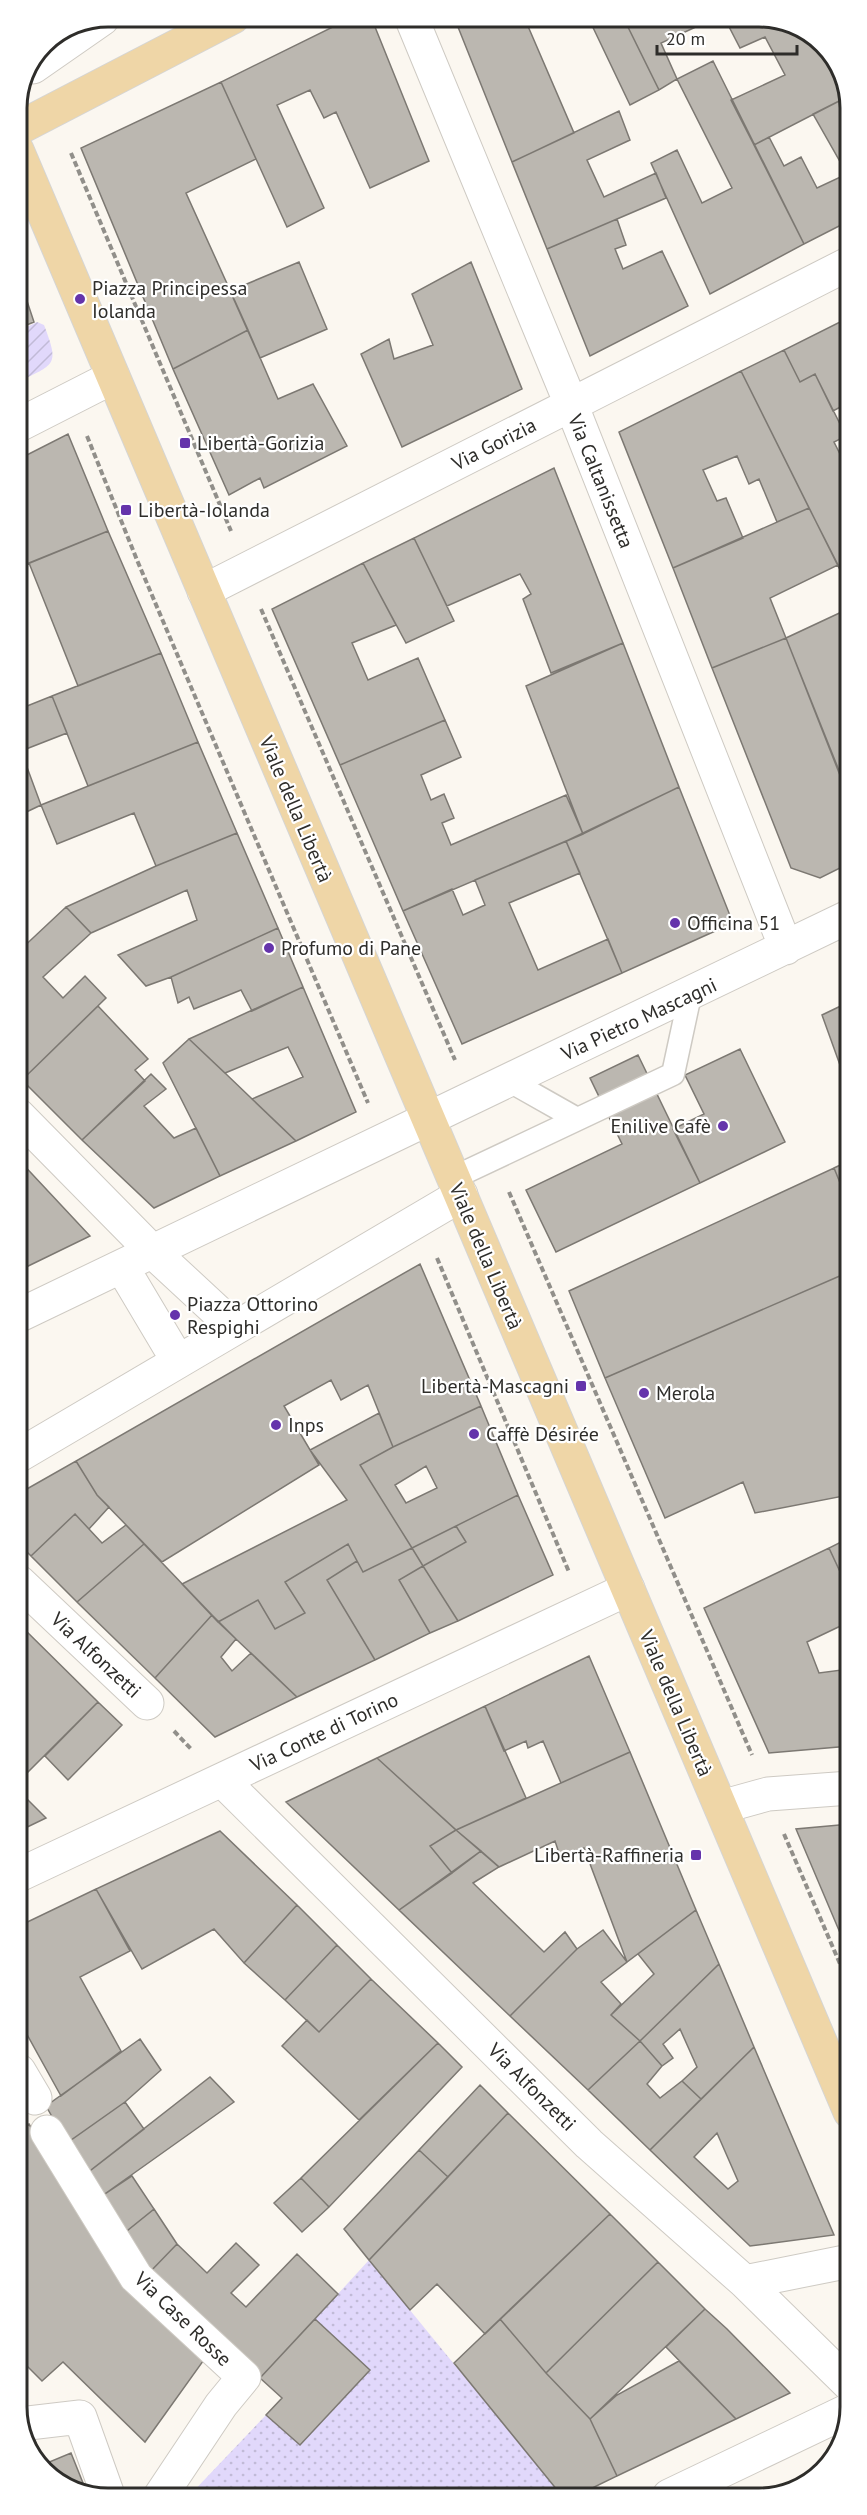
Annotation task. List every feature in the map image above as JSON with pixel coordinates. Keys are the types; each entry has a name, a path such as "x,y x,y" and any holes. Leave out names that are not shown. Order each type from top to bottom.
{"main road":[{"path":"27,124 212,27"},
{"path":"27,174 118,389"},
{"name":"Viale della Libertà","path":"118,389 840,2088"}],"street":[{"name":"Via Caltanissetta","path":"415,27 571,404 786,948"},
{"path":"44,59 85,31"},
{"name":"Via Gorizia","path":"204,591 840,268"},
{"path":"27,422 118,389"},
{"name":"Via Pietro Mascagni","path":"27,1312 840,921"},
{"path":"27,1124 153,1252 236,1328"},
{"path":"27,1451 420,1219 457,1187"},
{"path":"122,1267 178,1361"},
{"name":"Via Alfonzetti","path":"27,1590 147,1702"},
{"name":"Via Conte di Torino","path":"27,1871 628,1590"},
{"name":"Via Alfonzetti","path":"222,1780 589,2144 745,2282 840,2375"},
{"path":"721,1807 768,1794 840,1789"},
{"name":"Via Case Rosse","path":"47,2132 136,2277 244,2377 220,2405 166,2488"},
{"path":"745,2282 840,2263"},
{"path":"686,2488 839,2415"},
{"path":"29,2423 80,2417 105,2488"}],"lane":[{"path":"457,1187 495,1158 673,1074 690,995"},
{"path":"508,1080 577,1119"}],"path":[{"path":"71,153 232,533"},
{"path":"82,425 164,624 386,1140"},
{"path":"260,606 470,1099"},
{"path":"495,1158 755,1760"},
{"path":"420,1219 585,1610"},
{"path":"147,1702 222,1780"},
{"path":"782,1827 840,1963"}],"shaded area":[{"path":"37,322 44,325 53,357 46,367 27,378 27,327"},
{"path":"369,2260 555,2488 197,2488 266,2415 300,2445 370,2370 315,2319"}],"building":[{"path":"333,27 375,27 429,161 370,188 336,112 324,118 310,90 277,105 324,208 287,227 221,82"},
{"path":"458,27 528,27 574,133 512,162"},
{"path":"593,27 628,27 659,90 630,105"},
{"path":"628,27 696,27 661,43 677,79 659,90"},
{"path":"729,27 764,27 795,35 816,51 826,63 832,72 839,101 754,145 731,100 785,75 765,37 740,48"},
{"path":"713,61 804,244 710,294 651,163 677,150 702,203 732,188 677,79"},
{"path":"221,82 256,159 186,193 248,330 173,369 81,148"},
{"path":"839,101 840,162 813,114"},
{"path":"619,111 630,140 587,160 604,197 656,173 666,198 547,249 512,162"},
{"path":"769,137 784,166 801,157 817,188 840,177 840,226 804,244 754,145"},
{"path":"617,219 626,245 615,249 623,269 662,251 688,306 590,356 547,249"},
{"path":"299,262 327,329 260,358 230,291"},
{"path":"471,262 522,389 402,447 361,354 389,339 394,359 433,345 412,294"},
{"path":"27,301 34,322 27,325"},
{"path":"840,322 840,407 833,411 815,374 800,382 784,350"},
{"path":"248,330 278,399 313,384 347,446 264,488 260,478 229,495 173,369"},
{"path":"784,350 800,382 815,374 840,424 840,439 834,442 840,454 840,570 741,371"},
{"path":"741,371 809,508 777,522 759,479 749,484 737,456 703,470 717,501 726,498 743,538 673,568 619,432"},
{"path":"68,434 108,531 27,564 27,455"},
{"path":"554,468 623,643 551,673 523,599 531,594 520,574 447,606 414,538"},
{"path":"809,508 838,565 770,598 786,638 712,668 673,568"},
{"path":"108,531 161,653 78,686 29,563"},
{"path":"414,538 454,621 406,643 363,563"},
{"path":"363,563 396,625 352,643 368,680 418,658 445,720 340,765 272,609"},
{"path":"840,613 840,775 786,638"},
{"path":"786,638 840,773 840,868 820,878 791,868 712,668"},
{"path":"623,643 679,787 583,834 526,686"},
{"path":"161,653 198,742 88,786 52,696"},
{"path":"52,696 67,733 27,749 27,706"},
{"path":"445,720 461,757 421,775 431,800 444,794 454,818 442,823 451,845 566,795 583,834 403,911 340,765"},
{"path":"198,742 237,833 156,866 134,813 57,844 41,805"},
{"path":"27,767 41,805 27,812"},
{"path":"679,787 733,923 622,973 566,841"},
{"path":"237,833 278,928 171,977 146,986 118,955 197,920 187,890 91,933 66,907 156,866"},
{"path":"566,841 580,873 509,903 538,970 608,939 622,973 462,1044 403,911 452,889 463,915 485,905 475,880"},
{"path":"66,907 91,933 43,977 63,998 85,976 106,998 27,1075 27,944"},
{"path":"278,928 303,987 252,1011 241,990 194,1009 189,997 178,1003 171,977"},
{"path":"303,987 356,1112 296,1141 252,1099 303,1077 288,1047 225,1073 189,1039"},
{"path":"98,1006 148,1059 135,1070 145,1081 82,1140 27,1085 27,1075"},
{"path":"840,1006 840,1065 822,1015"},
{"path":"189,1039 296,1141 220,1176 163,1063"},
{"path":"740,1049 785,1142 700,1183 673,1129 704,1114 685,1075"},
{"path":"638,1055 700,1183 556,1252 526,1190 622,1144 590,1078"},
{"path":"151,1074 166,1089 144,1106 174,1138 196,1128 220,1176 154,1208 82,1140"},
{"path":"840,1165 840,1183 834,1168"},
{"path":"834,1168 840,1183 840,1276 605,1378 569,1291"},
{"path":"27,1169 90,1236 27,1267"},
{"path":"420,1264 481,1406 393,1447 368,1385 341,1400 331,1380 284,1406 319,1465 162,1562 97,1495 76,1461"},
{"path":"840,1276 840,1497 755,1513 743,1482 665,1518 605,1378"},
{"path":"481,1406 518,1495 412,1548 360,1465","holes":["426,1466 437,1488 406,1503 395,1485"]},
{"path":"379,1413 393,1447 360,1465 412,1548 363,1572 348,1544 285,1582 305,1613 275,1629 258,1600 218,1622 182,1584 347,1500 310,1450"},
{"path":"76,1461 97,1495 109,1507 89,1529 75,1514 31,1556 27,1552 27,1489"},
{"path":"518,1495 553,1575 458,1621 423,1566 466,1542 456,1526"},
{"path":"75,1514 102,1543 126,1525 144,1544 77,1602 31,1556"},
{"path":"456,1526 466,1542 423,1566 412,1548"},
{"path":"840,1542 840,1572 829,1548"},
{"path":"144,1544 212,1615 155,1678 77,1602"},
{"path":"348,1544 357,1561 327,1580 375,1660 297,1697 218,1622 258,1600 275,1629 305,1613 285,1582"},
{"path":"412,1548 423,1566 399,1580 430,1633 375,1660 327,1580 357,1561 363,1572"},
{"path":"829,1548 840,1572 840,1626 807,1642 819,1673 840,1670 840,1747 769,1753 704,1608"},
{"path":"423,1566 458,1621 430,1633 399,1580"},
{"path":"212,1615 236,1639 221,1657 232,1671 251,1653 297,1697 215,1737 155,1678"},
{"path":"27,1632 98,1702 27,1773"},
{"path":"589,1656 630,1752 561,1783 543,1741 528,1748 526,1741 504,1751 485,1706"},
{"path":"98,1702 122,1725 68,1780 45,1756"},
{"path":"485,1706 526,1798 456,1830 377,1758"},
{"path":"630,1752 696,1910 627,1962 584,1848 560,1856 555,1841 499,1867 456,1830"},
{"path":"377,1758 456,1830 430,1846 452,1873 399,1910 286,1802"},
{"path":"27,1799 46,1818 27,1827"},
{"path":"840,1825 840,1933 796,1829"},
{"path":"456,1830 481,1851 452,1873 430,1846"},
{"path":"220,1831 297,1905 244,1963 214,1929 142,1969 96,1889"},
{"path":"481,1851 499,1867 473,1883 544,1952 565,1932 577,1949 510,2016 399,1910"},
{"path":"96,1889 130,1951 80,1977 121,2051 61,2096 27,2034 27,1922"},
{"path":"297,1905 337,1945 285,2000 244,1963"},
{"path":"696,1910 719,1964 640,2041 611,2015 654,1974 638,1954"},
{"path":"603,1930 627,1962 601,1982 621,2004 611,2015 640,2041 588,2090 510,2016 577,1949"},
{"path":"337,1945 371,1979 319,2032 285,2000"},
{"path":"719,1964 754,2047 701,2099 682,2081 697,2067 680,2029 663,2044 673,2058 662,2066 640,2041"},
{"path":"371,1979 438,2043 359,2120 282,2046 307,2020 319,2032"},
{"path":"140,2039 161,2070 125,2102 67,2143 46,2106"},
{"path":"640,2041 662,2066 647,2084 660,2098 682,2081 701,2099 650,2150 588,2090"},
{"path":"438,2043 462,2067 329,2207 301,2178"},
{"path":"754,2047 834,2235 750,2246 650,2150","holes":["717,2133 738,2181 728,2189 694,2157"]},
{"path":"210,2077 234,2102 99,2198 86,2174"},
{"path":"480,2085 508,2113 448,2177 419,2150"},
{"path":"125,2102 144,2129 86,2174 67,2143"},
{"path":"508,2113 610,2214 485,2334 437,2284 410,2310 369,2260"},
{"path":"29,2124 124,2288 206,2357 145,2442 63,2362 42,2381 27,2366 27,2125"},
{"path":"419,2150 448,2177 369,2260 344,2229"},
{"path":"132,2176 154,2209 122,2235 99,2198"},
{"path":"301,2178 329,2207 302,2232 274,2203"},
{"path":"154,2209 177,2244 147,2275 122,2235"},
{"path":"610,2214 658,2262 546,2373 500,2319"},
{"path":"236,2243 259,2265 231,2293 246,2307 297,2254 338,2294 260,2378 147,2275 177,2244 207,2273"},
{"path":"658,2262 705,2309 590,2419 546,2373"},
{"path":"705,2309 790,2393 736,2419 666,2347"},
{"path":"315,2319 370,2370 300,2445 266,2415 282,2398 260,2378"},
{"path":"500,2319 546,2373 590,2419 617,2476 592,2488 556,2488 454,2363"},
{"path":"679,2361 736,2419 617,2476 590,2419 617,2395"},
{"path":"71,2453 83,2484 68,2477 49,2462"}],"place":[{"name":"Piazza Principessa Iolanda","path":"80,299"},
{"name":"Libertà-Gorizia","path":"185,443"},
{"name":"Libertà-Iolanda","path":"126,510"},
{"name":"Officina 51","path":"675,923"},
{"name":"Profumo di Pane","path":"269,948"},
{"name":"Enilive Cafè","path":"723,1126"},
{"name":"Piazza Ottorino Respighi","path":"175,1315"},
{"name":"Libertà-Mascagni","path":"581,1386"},
{"name":"Merola","path":"644,1393"},
{"name":"Inps","path":"276,1425"},
{"name":"Caffè Désirée","path":"474,1434"},
{"name":"Libertà-Raffineria","path":"696,1855"}]}
